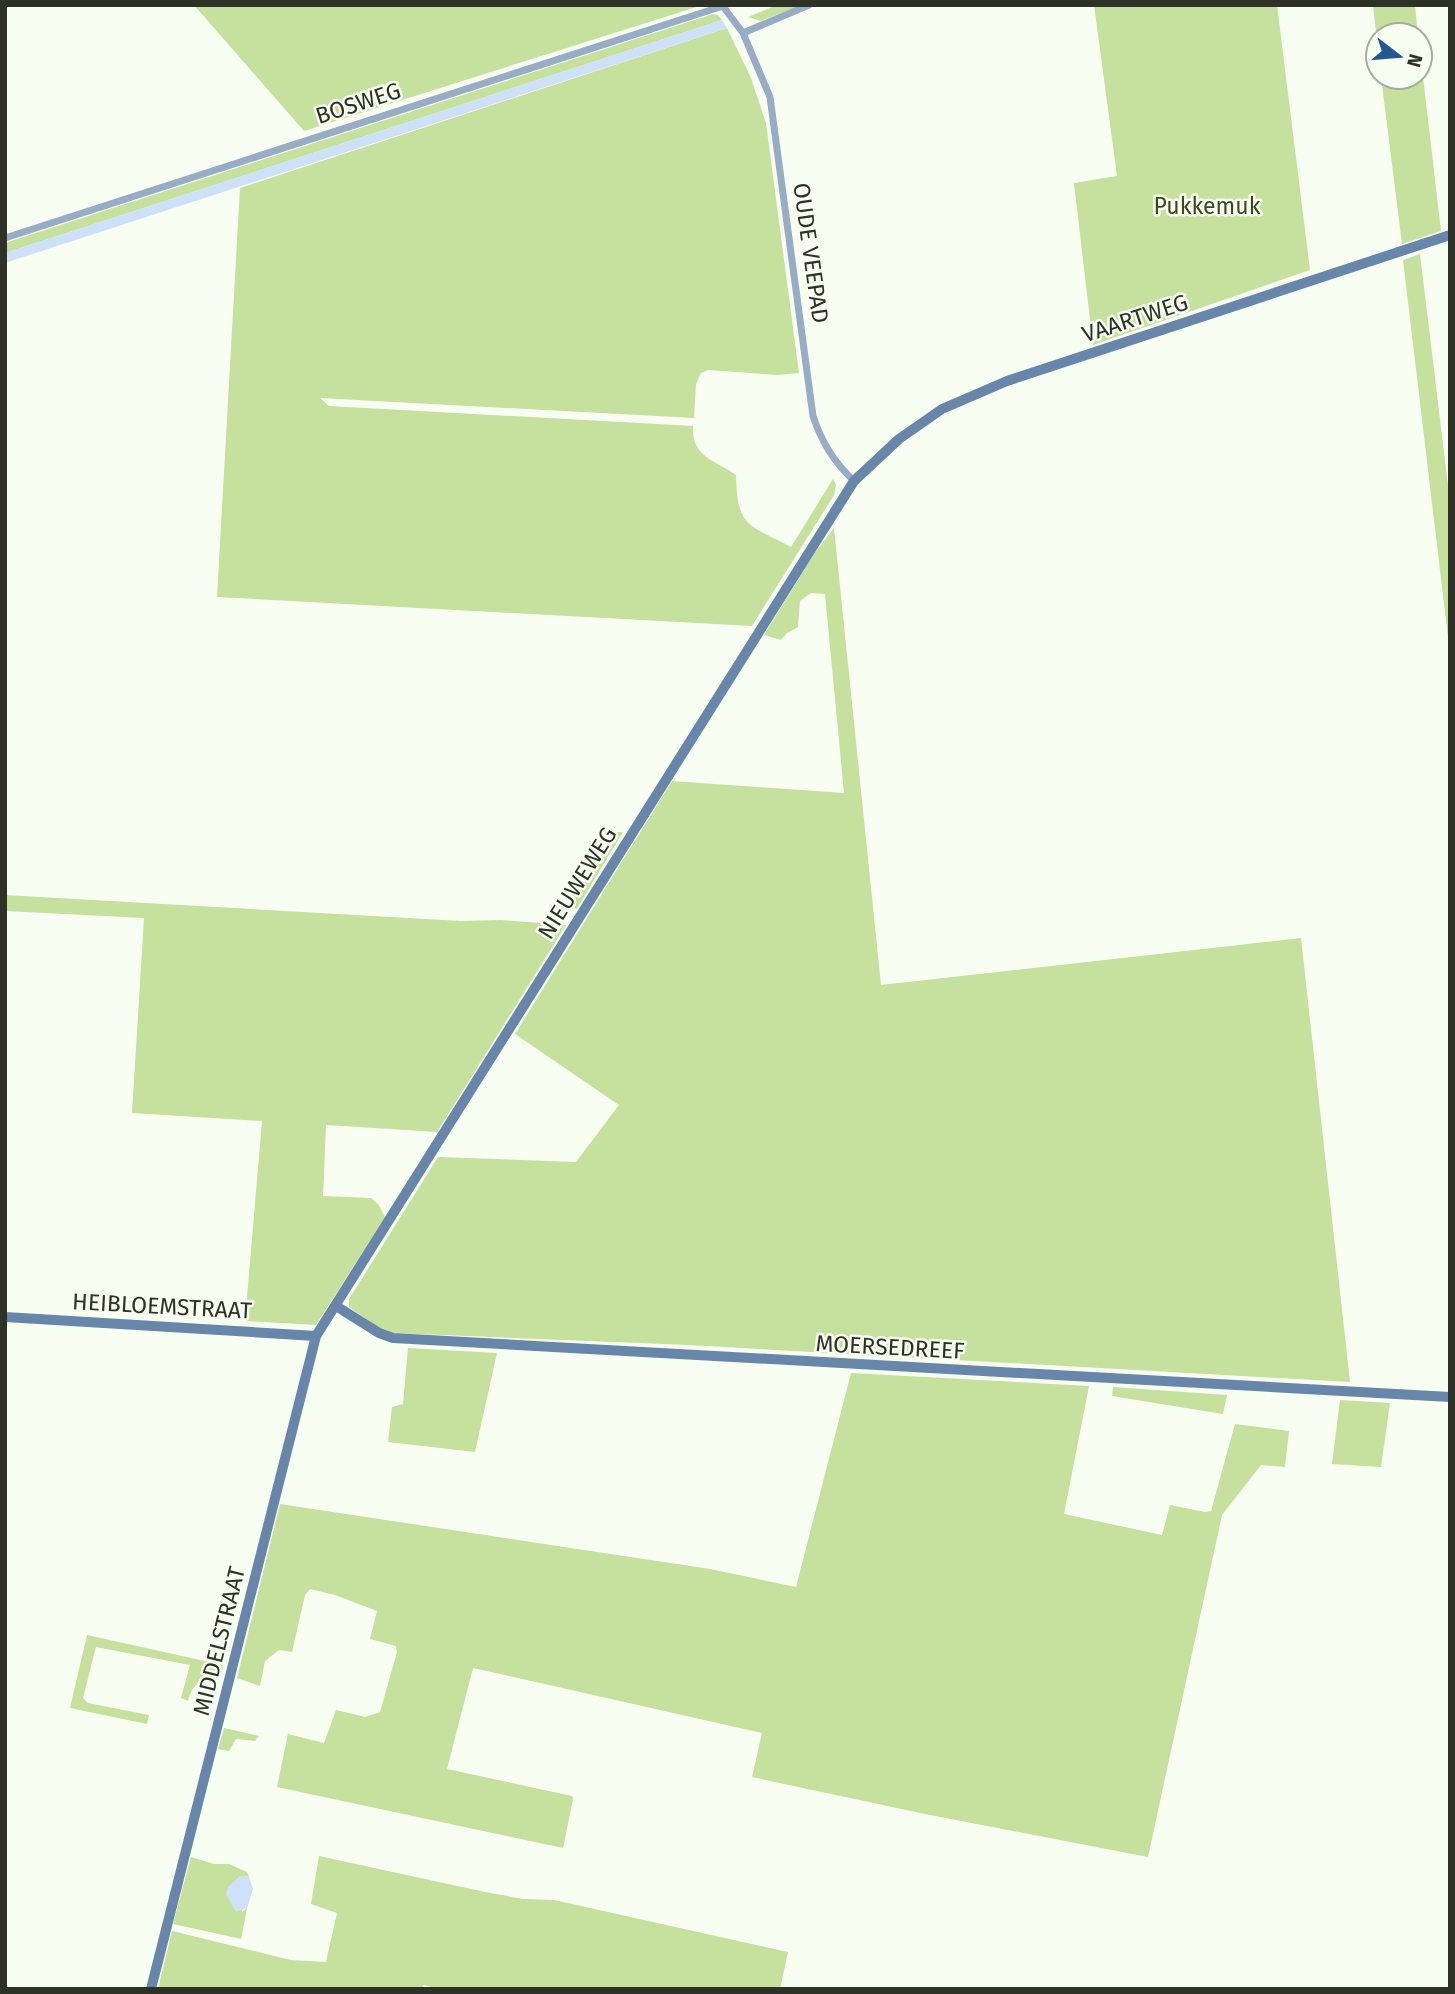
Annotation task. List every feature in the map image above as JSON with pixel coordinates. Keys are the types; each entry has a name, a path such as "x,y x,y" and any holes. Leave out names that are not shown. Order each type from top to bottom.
{"street":[{"name":"OUDE VEEPAD","path":"722,5 744,33 770,97 813,416 835,462 854,481"},
{"name":"BOSWEG","path":"5,238 722,5"},
{"path":"744,33 808,5"},
{"name":"VAARTWEG","path":"854,481 899,439 934,415 1007,381 1450,234"},
{"name":"NIEUWEWEG","path":"336,1306 854,481"},
{"name":"MIDDELSTRAAT","path":"151,1989 316,1336 336,1306"},
{"name":"MOERSEDREEF","path":"336,1306 379,1333 393,1338 1450,1397"},
{"name":"HEIBLOEMSTRAAT","path":"5,1317 316,1336"}],"green space":[{"path":"194,5 703,5 304,131"},
{"path":"777,5 801,5 761,21 748,17"},
{"name":"Pukkemuk","path":"1094,5 1277,5 1310,270 1093,345 1074,183 1117,176"},
{"path":"1373,5 1415,5 1417,21 1375,21"},
{"path":"713,14 722,20 5,253 5,243"},
{"path":"727,28 751,78 766,123 799,373 777,375 708,370 701,373 696,384 694,418 320,398 329,406 693,426 693,436 700,451 736,475 739,505 748,522 764,534 791,547 833,479 836,485 834,495 752,626 217,597 240,188"},
{"path":"1383,91 1425,91 1441,231 1402,244"},
{"path":"1420,254 1450,502 1450,654 1403,260"},
{"path":"834,528 881,985 1301,938 1350,1382 688,1345 393,1333 382,1330 349,1307 349,1299 438,1157 576,1162 619,1105 515,1034 672,781 844,793 825,594 811,593 800,601 798,627 781,640 764,635 814,554"},
{"path":"615,832 623,832 576,910 572,900"},
{"path":"5,895 566,925 437,1132 326,1125 323,1196 371,1198 379,1205 385,1217 316,1325 245,1321 262,1121 132,1113 144,918 5,911"},
{"path":"408,1348 497,1353 475,1452 388,1442 392,1407 403,1404"},
{"path":"851,1373 1089,1386 1064,1514 1162,1535 1170,1505 1211,1511 1235,1424 1289,1431 1285,1467 1261,1465 1222,1515 1148,1857 752,1777 762,1733 473,1668 447,1769 572,1796 563,1848 277,1787 288,1734 324,1743 336,1710 365,1717 380,1712 397,1652 396,1646 370,1639 377,1611 310,1589 305,1595 292,1652 279,1650 265,1661 260,1686 237,1678 280,1504 710,1569 796,1587"},
{"path":"1113,1387 1227,1395 1223,1414 1112,1396"},
{"path":"1340,1400 1390,1403 1381,1467 1332,1464"},
{"path":"87,1635 223,1665 221,1673 200,1681 188,1701 181,1698 190,1665 96,1647 83,1698 88,1703 149,1715 147,1724 70,1708"},
{"path":"224,1728 259,1736 255,1741 236,1739 229,1751 218,1749"},
{"path":"319,1856 485,1892 523,1899 554,1900 788,1952 780,1989 440,1989 423,1985 422,1989 158,1989 172,1931 291,1960 326,1962 337,1913 311,1904"},
{"path":"191,1857 214,1864 229,1864 247,1872 249,1877 244,1876 242,1912 247,1908 241,1939 173,1924"}],"water":[{"path":"722,20 727,28 5,263 5,253"},
{"path":"240,1876 249,1877 253,1889 247,1908 236,1912 226,1894 228,1887"}]}
